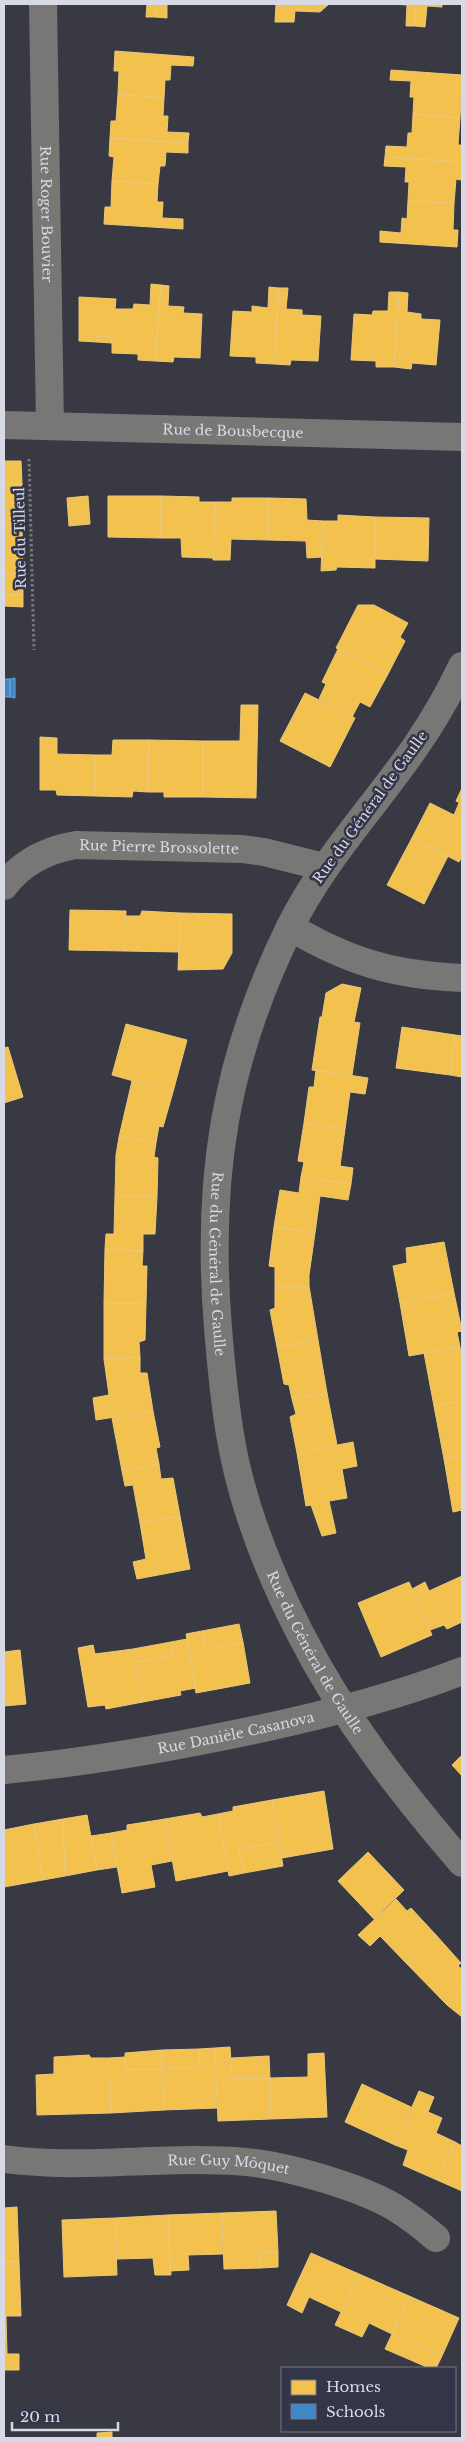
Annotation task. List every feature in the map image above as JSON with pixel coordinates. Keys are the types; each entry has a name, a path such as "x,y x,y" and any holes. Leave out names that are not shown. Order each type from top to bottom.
{"street":[{"name":"Rue Roger Bouvier","path":"27,425 43,4"},
{"name":"Rue de Bousbecque","path":"27,425 462,437"},
{"name":"Rue du Général de Gaulle","path":"462,666 435,716 416,745 324,867 290,927 269,971 246,1034 228,1098 217,1166 215,1202 216,1302 230,1436 255,1527 279,1589 300,1633 344,1709 369,1749 462,1863"},
{"name":"Rue Pierre Brossolette","path":"4,886 25,865 41,855 56,849 76,845 242,849 264,852 324,867"},
{"path":"290,927 336,953 387,970 462,978"},
{"name":"Rue Danièle Casanova","path":"4,1770 86,1762 152,1752 344,1709 416,1688 462,1671"},
{"name":"Rue Guy Môquet","path":"4,2159 34,2163 94,2164 220,2160 275,2166 336,2184 392,2206 436,2238"}],"path":[{"name":"Rue du Tilleul","path":"27,425 34,650"}],"building: Homes":[{"path":"147,4 156,4 155,17 146,17"},
{"path":"156,4 167,4 167,18 155,17"},
{"path":"276,4 286,4 285,22 275,22"},
{"path":"286,4 329,4 320,12 295,11 294,22 285,22"},
{"path":"392,4 416,4 415,26 406,26 407,5"},
{"path":"416,4 442,4 442,7 427,6 425,27 415,26"},
{"path":"115,51 194,57 193,66 171,65 170,80 165,80 164,98 118,94 119,71 114,71"},
{"path":"391,70 462,75 460,118 413,114 414,97 410,97 411,81 390,80"},
{"path":"118,94 164,98 163,116 168,116 167,132 189,133 188,143 110,138 111,121 116,121"},
{"path":"413,114 460,118 458,145 462,145 462,162 385,157 386,146 407,147 408,133 412,133"},
{"path":"110,138 188,143 188,153 166,152 165,166 160,166 158,184 112,181 114,157 109,156"},
{"path":"385,157 462,162 461,180 456,179 454,203 408,201 409,182 405,182 406,167 384,166"},
{"path":"112,181 158,184 157,202 163,202 162,218 183,219 183,229 104,224 105,207 111,207"},
{"path":"408,201 454,203 453,230 458,230 457,247 380,242 380,231 401,233 402,218 407,219"},
{"path":"151,284 161,285 155,361 138,360 138,354 112,353 112,337 97,336 97,342 79,341 79,297 116,299 115,309 133,309 134,304 150,305"},
{"path":"161,285 169,286 168,306 184,307 183,313 202,314 200,358 174,357 173,362 155,361"},
{"path":"269,287 279,288 274,364 256,363 256,357 230,356 233,311 252,312 252,306 268,308"},
{"path":"279,288 288,288 286,309 302,310 302,315 321,316 318,361 291,360 290,365 274,364"},
{"path":"389,292 399,292 394,367 376,367 376,361 351,360 354,314 372,315 373,311 388,311"},
{"path":"399,292 408,293 407,312 421,314 421,319 440,320 436,365 412,363 411,369 394,367"},
{"path":"97,336 112,337 112,343 97,342"},
{"path":"4,461 21,461 22,484 4,484"},
{"path":"4,484 22,484 22,524 4,524"},
{"path":"88,496 90,524 69,526 67,498"},
{"path":"108,496 161,496 160,538 108,537"},
{"path":"161,496 199,497 199,502 215,502 213,558 182,557 181,538 160,538"},
{"path":"232,498 269,498 268,540 231,539 230,560 213,560 215,502 232,502"},
{"path":"269,498 306,499 307,520 323,521 322,557 307,558 306,541 268,540"},
{"path":"338,515 375,517 375,568 337,567 336,570 321,571 323,521 338,521"},
{"path":"375,517 429,518 428,561 375,559"},
{"path":"4,524 22,524 23,574 4,574"},
{"path":"4,574 23,574 23,595 4,595"},
{"path":"4,595 23,595 23,607 4,606"},
{"path":"358,605 374,605 408,623 400,637 405,641 388,674 336,648"},
{"path":"338,649 388,674 370,707 360,702 352,717 319,699 326,684 322,682"},
{"path":"305,693 355,718 330,767 280,741"},
{"path":"241,705 258,705 256,798 203,797 203,741 240,741"},
{"path":"40,737 57,738 57,754 95,755 95,796 57,795 56,790 40,790"},
{"path":"113,740 149,740 148,792 133,791 132,797 95,796 95,755 112,755"},
{"path":"149,740 203,741 203,797 164,797 164,792 148,792"},
{"path":"462,788 462,804 456,801"},
{"path":"430,803 454,815 459,803 462,804 462,856 459,862 412,838"},
{"path":"412,838 448,856 424,904 387,885"},
{"path":"70,910 126,911 125,951 69,950"},
{"path":"142,911 180,913 179,952 125,951 126,916 140,916"},
{"path":"180,913 232,914 232,953 223,969 178,970"},
{"path":"342,984 361,988 354,1022 360,1023 352,1075 312,1070 320,1017 322,1017 326,993"},
{"path":"126,1024 187,1040 173,1092 112,1075"},
{"path":"402,1027 455,1035 450,1075 396,1068"},
{"path":"455,1035 462,1036 462,1077 450,1075"},
{"path":"8,1047 23,1097 4,1103 4,1048"},
{"path":"316,1070 368,1078 365,1094 350,1092 345,1129 304,1123 309,1087 314,1087"},
{"path":"132,1081 173,1092 163,1127 159,1126 156,1143 119,1137"},
{"path":"304,1123 345,1129 340,1166 353,1168 351,1184 301,1177 304,1162 298,1161"},
{"path":"119,1137 156,1143 154,1157 158,1158 157,1197 115,1195 116,1155"},
{"path":"301,1177 351,1184 348,1200 320,1196 315,1233 274,1227 280,1190 299,1193"},
{"path":"115,1195 157,1197 155,1234 143,1234 143,1251 105,1249 106,1234 114,1234"},
{"path":"274,1227 315,1233 309,1286 275,1287 275,1267 269,1266"},
{"path":"444,1242 454,1293 400,1303 393,1266 407,1263 406,1248"},
{"path":"105,1249 143,1251 142,1266 147,1266 146,1304 104,1303"},
{"path":"309,1286 318,1340 277,1347 270,1310 275,1308 275,1287"},
{"path":"454,1293 462,1331 457,1332 460,1347 409,1356 400,1303"},
{"path":"104,1303 146,1304 145,1340 139,1342 140,1357 104,1359"},
{"path":"318,1340 327,1393 292,1399 289,1385 284,1384 277,1347"},
{"path":"460,1347 462,1360 462,1401 434,1406 424,1353"},
{"path":"140,1357 140,1373 147,1373 153,1411 96,1420 93,1398 109,1395 104,1359"},
{"path":"327,1393 337,1445 297,1453 290,1417 296,1414 292,1399"},
{"path":"462,1401 462,1456 444,1459 434,1406"},
{"path":"153,1411 160,1447 156,1448 159,1464 122,1471 112,1418"},
{"path":"353,1442 357,1466 342,1469 347,1498 329,1501 336,1533 322,1536 311,1505 306,1506 297,1453"},
{"path":"462,1456 462,1510 453,1512 444,1459"},
{"path":"159,1464 161,1479 173,1478 180,1516 140,1523 133,1485 125,1486 122,1471"},
{"path":"180,1516 190,1569 137,1579 133,1562 146,1559 140,1523"},
{"path":"462,1576 462,1622 447,1629 444,1625 430,1630 412,1589 425,1582 429,1591"},
{"path":"409,1582 432,1635 381,1657 358,1603"},
{"path":"239,1624 243,1642 206,1649 202,1631"},
{"path":"202,1631 206,1649 243,1642 250,1683 196,1693 186,1634"},
{"path":"187,1639 196,1688 180,1691 181,1695 143,1702 136,1662 173,1655 171,1642"},
{"path":"171,1642 173,1655 136,1662 133,1649"},
{"path":"93,1645 95,1654 133,1649 143,1702 106,1709 105,1705 88,1707 78,1648"},
{"path":"20,1650 26,1704 4,1706 4,1652"},
{"path":"462,1755 462,1776 452,1765"},
{"path":"324,1791 333,1849 282,1858 272,1800"},
{"path":"272,1800 279,1842 239,1849 244,1873 229,1876 218,1814 233,1811 233,1807"},
{"path":"200,1813 202,1817 218,1814 228,1871 176,1881 165,1819"},
{"path":"87,1815 97,1870 65,1876 63,1819"},
{"path":"63,1819 65,1876 43,1880 34,1824"},
{"path":"165,1819 172,1861 151,1865 155,1887 122,1893 111,1833 127,1830 127,1825"},
{"path":"34,1824 43,1880 4,1887 4,1830"},
{"path":"111,1833 117,1867 97,1870 91,1836"},
{"path":"279,1842 283,1866 244,1873 239,1849"},
{"path":"368,1852 404,1890 374,1919 338,1881"},
{"path":"396,1899 407,1911 411,1908 436,1935 406,1963 380,1936 370,1946 358,1935"},
{"path":"436,1935 461,1963 458,1966 462,1969 462,1988 447,2005 406,1963"},
{"path":"462,1988 462,2017 447,2005"},
{"path":"230,2047 232,2079 270,2078 271,2119 218,2121 215,2048"},
{"path":"215,2048 217,2108 164,2110 162,2069 200,2067 199,2049"},
{"path":"199,2049 200,2067 162,2069 162,2050"},
{"path":"162,2050 162,2069 125,2070 125,2053"},
{"path":"324,2053 327,2117 271,2119 270,2078 308,2077 308,2054"},
{"path":"89,2055 91,2058 109,2058 111,2113 37,2115 36,2075 54,2074 54,2057"},
{"path":"269,2056 270,2078 232,2079 231,2058"},
{"path":"125,2057 125,2070 162,2069 164,2110 111,2113 109,2058"},
{"path":"362,2084 411,2107 395,2145 345,2122"},
{"path":"419,2091 434,2097 428,2112 442,2118 436,2133 455,2142 437,2180 403,2165 408,2150 395,2145"},
{"path":"455,2142 462,2146 462,2191 437,2180"},
{"path":"17,2207 19,2262 4,2262 4,2208"},
{"path":"276,2211 278,2252 260,2253 261,2268 224,2269 222,2213"},
{"path":"222,2213 223,2254 188,2255 189,2270 170,2271 168,2215"},
{"path":"168,2215 171,2275 155,2275 153,2258 117,2259 115,2218"},
{"path":"115,2218 117,2275 64,2277 62,2220"},
{"path":"278,2252 278,2267 261,2268 260,2253"},
{"path":"311,2253 359,2274 341,2312 309,2297 302,2313 287,2305"},
{"path":"4,2262 19,2262 21,2316 4,2316"},
{"path":"359,2274 409,2296 392,2334 369,2323 362,2337 335,2325"},
{"path":"409,2296 459,2318 442,2356 392,2334"},
{"path":"4,2316 6,2316 7,2354 19,2354 19,2370 4,2370"},
{"path":"392,2334 442,2356 436,2367 427,2367 385,2349"},
{"path":"112,2432 112,2438 97,2438 97,2433"}],"building: Schools":[{"path":"15,678 15,698 10,697 10,679"},
{"path":"4,679 10,679 10,697 4,697"}]}
